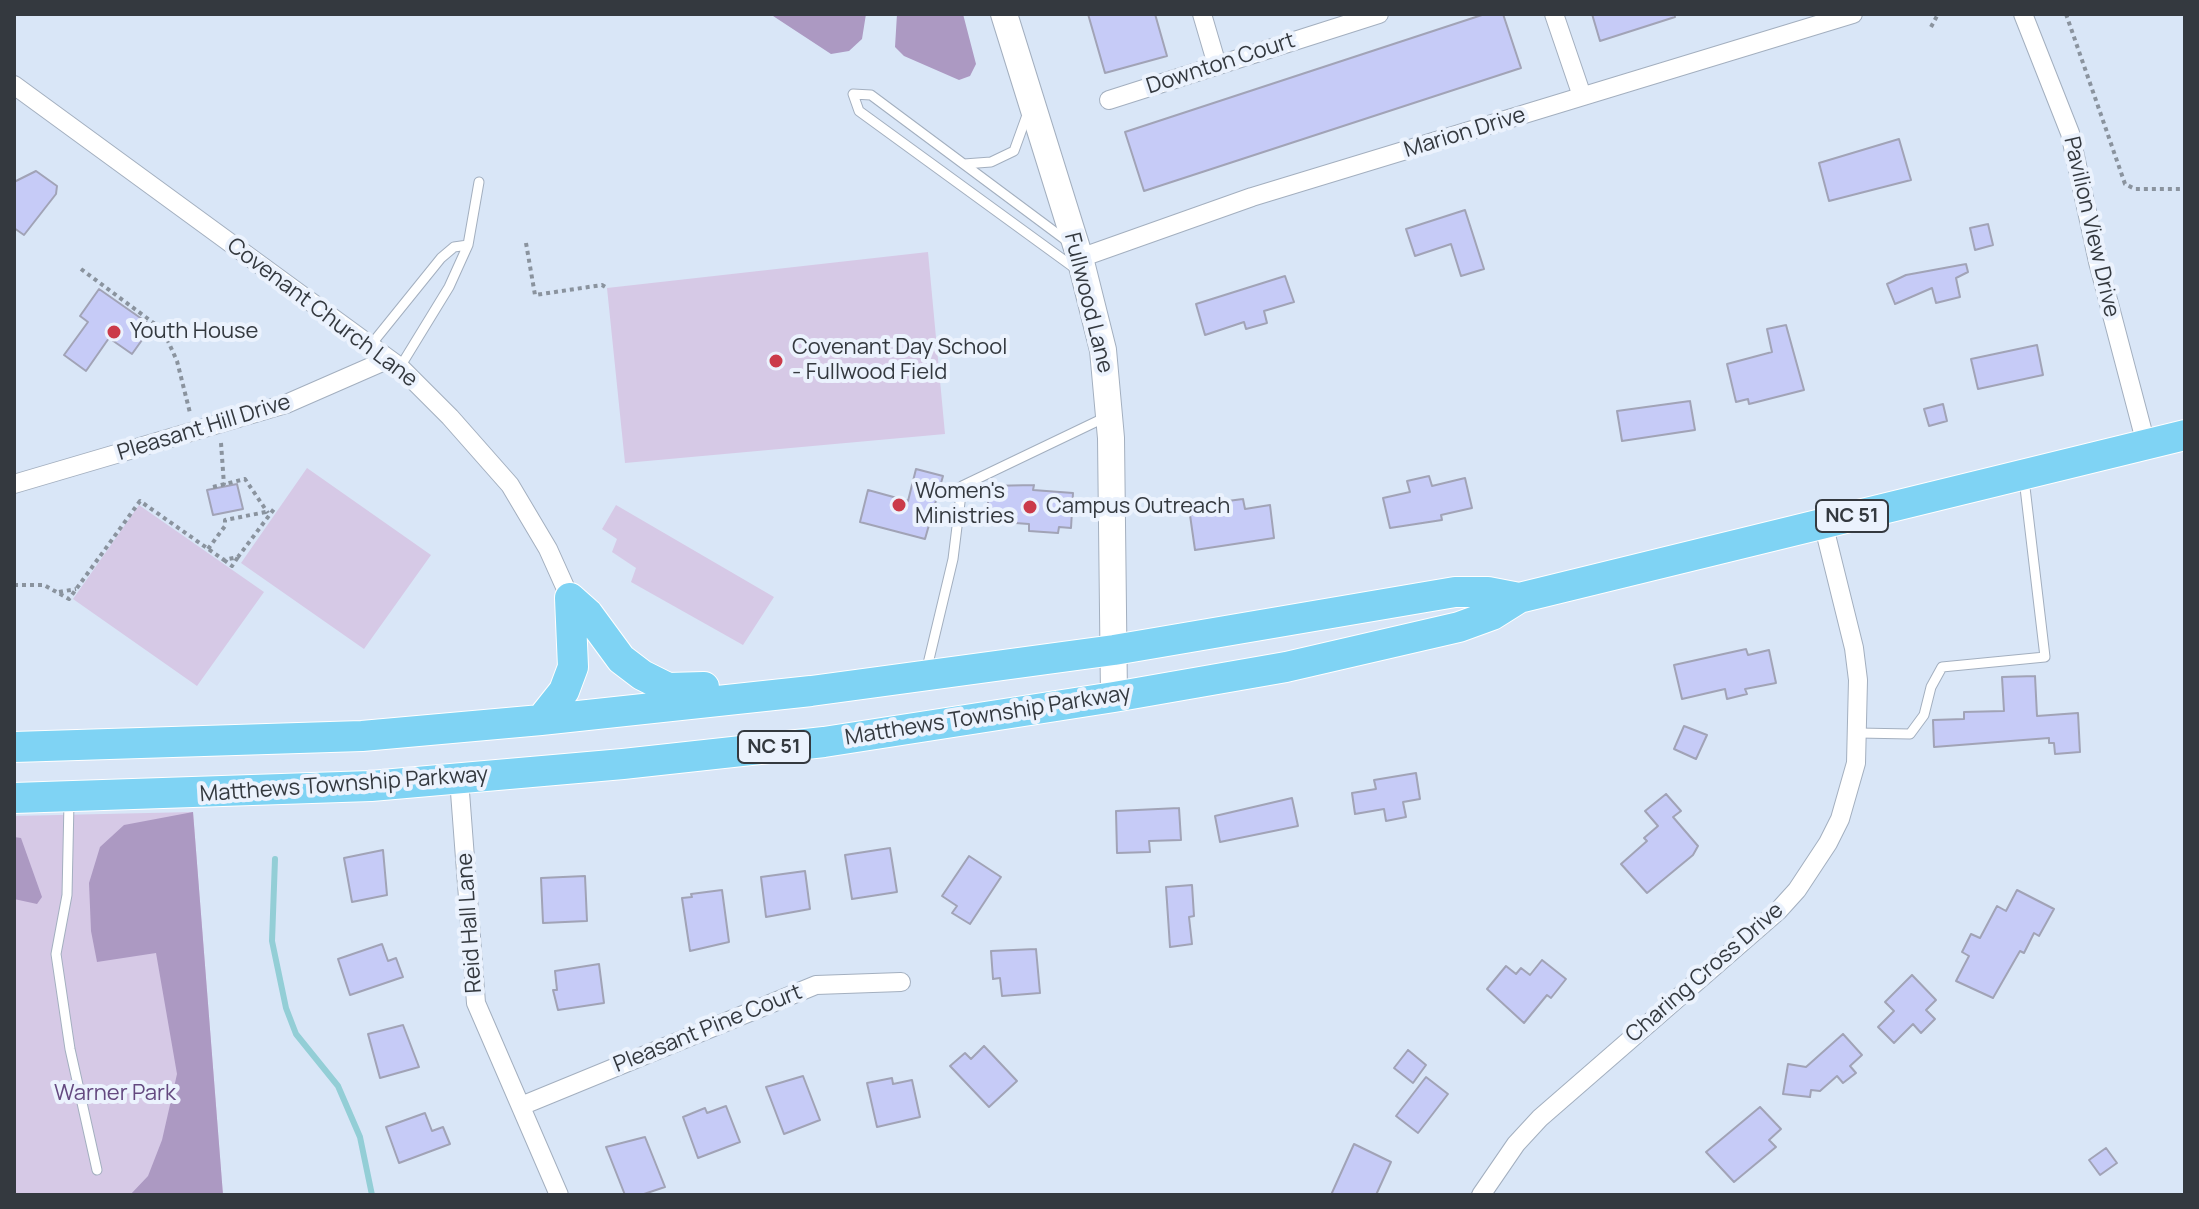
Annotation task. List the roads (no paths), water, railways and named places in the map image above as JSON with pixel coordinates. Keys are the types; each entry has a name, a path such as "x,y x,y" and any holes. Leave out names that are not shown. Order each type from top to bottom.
{"main road":[{"name":"Matthews Township Parkway","path":"14,798 371,786 459,779 824,742 1114,697 1286,667 1459,627 1492,615 1519,598 2185,435"},
{"name":"Matthews Township Parkway","path":"14,747 362,736 541,720 811,691 1114,650 1455,592 1488,592 1519,598"},
{"path":"570,598 588,614 621,659 642,675 668,688 785,680 811,691"},
{"path":"541,720 564,691 573,667 570,598"}],"street":[{"name":"Fullwood Lane","path":"1004,14 1080,260 1103,350 1109,416 1114,697"},
{"path":"1202,14 1217,65"},
{"name":"Downton Court","path":"1109,100 1379,14"},
{"path":"1554,14 1582,96"},
{"name":"Marion Drive","path":"1080,260 1237,202 1853,14"},
{"name":"Pavilion View Drive","path":"2023,14 2070,133 2098,262 2146,444"},
{"name":"Covenant Church Lane","path":"14,85 394,363 450,417 510,485 548,549 570,598"},
{"name":"Pleasant Hill Drive","path":"14,484 286,404 394,363"},
{"name":"Charing Cross Drive","path":"1481,1195 1516,1144 1540,1118 1744,943 1797,890 1840,819 1856,763 1859,733 1854,648 1823,523"},
{"name":"Reid Hall Lane","path":"459,779 476,1003 559,1195"},
{"name":"Pleasant Pine Court","path":"521,1106 816,985 901,982"}],"lane":[{"path":"853,94 871,95 964,164 1080,260 859,111 853,94"},
{"path":"964,164 991,162 1014,151 1027,123 1029,95"},
{"path":"394,363 449,287 468,245 477,210 479,182"},
{"path":"370,346 441,258 454,247 468,245"},
{"path":"925,675 953,559 962,486 1109,416"},
{"path":"1859,733 1910,734 1924,715 1931,687 1942,667 2045,657 2023,473"},
{"path":"69,798 67,895 56,954 70,1049 97,1170"}],"waterway":[{"path":"275,859 272,941 286,1008 296,1034 338,1086 360,1137 372,1195"}],"place":[{"name":"Youth House","path":"114,332"},
{"name":"Covenant Day School - Fullwood Field","path":"776,361"},
{"name":"Women's Ministries","path":"899,505"},
{"name":"Campus Outreach","path":"1030,507"}],"park label":[{"name":"Warner Park","path":"115,1094"}]}
